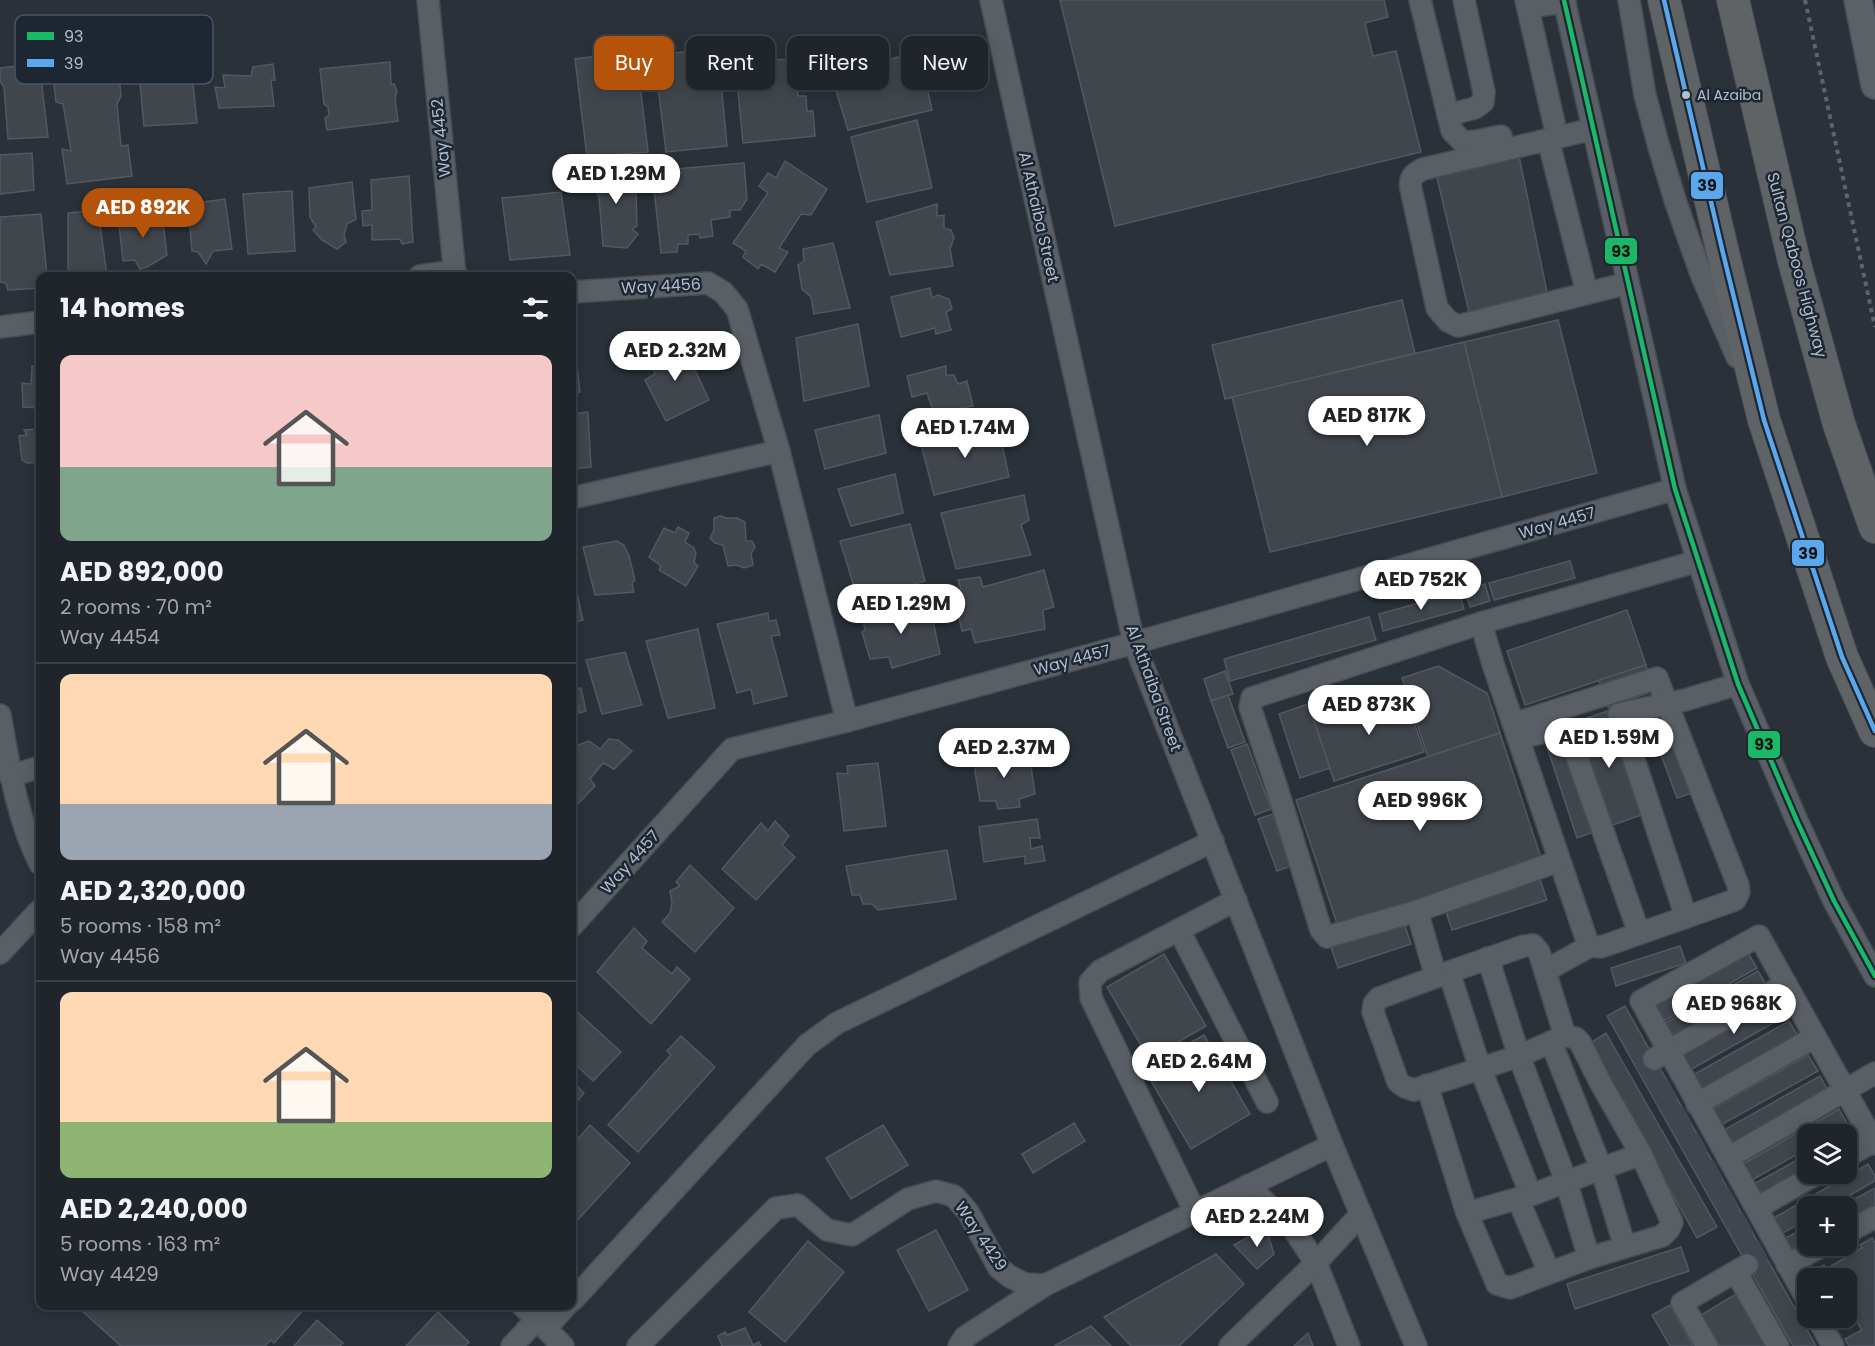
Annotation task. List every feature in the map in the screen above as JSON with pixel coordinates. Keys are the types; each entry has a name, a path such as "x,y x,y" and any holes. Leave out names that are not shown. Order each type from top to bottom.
{"highway":[{"path":"1664,0 1764,420 1842,657 1875,731"},
{"name":"Sultan Qaboos Highway","path":"1735,4 1794,261 1839,424 1875,527"}],"main road":[{"path":"1858,0 1875,85"}],"street":[{"name":"Way 4452","path":"428,0 455,272"},
{"name":"Al Athaiba Street","path":"991,0 1134,643 1332,1145 1416,1346"},
{"path":"1420,0 1452,131 1463,141 1551,131"},
{"path":"1448,115 1475,108 1483,102 1484,92 1464,0"},
{"path":"1629,0 1645,95 1676,203 1701,274 1764,420"},
{"path":"1587,293 1551,131 1527,3 1564,1 1675,489 1738,684 1801,831 1834,901 1875,976"},
{"path":"1592,122 1551,131 1414,173 1410,180 1411,189 1437,308 1448,321 1458,326 1628,283"},
{"name":"Way 4456","path":"576,292 708,283 723,292 737,309 779,451 847,722"},
{"path":"0,327 36,322"},
{"path":"576,497 779,451"},
{"name":"Way 4457","path":"576,922 732,749 847,722 1134,643 1675,489"},
{"path":"1559,861 1417,911 1327,937 1321,930 1250,707 1252,698 1481,623 1698,561"},
{"path":"1481,623 1492,664 1590,946"},
{"path":"1515,731 1657,678 1739,892 1735,900 1601,947 1590,946 1545,971"},
{"path":"1686,917 1619,714 1667,704 1738,684"},
{"path":"0,715 10,776 28,840 36,856"},
{"path":"1515,731 1564,728 1568,732 1639,933"},
{"path":"10,776 36,768"},
{"path":"576,1296 807,1045 837,1023 1213,841"},
{"path":"1195,1212 1091,998 1090,982 1100,971 1236,900"},
{"path":"1417,911 1480,1068 1549,1272"},
{"path":"0,953 36,914"},
{"path":"1179,930 1267,1102"},
{"path":"1797,1282 1697,1104 1662,1055 1641,1001 1759,936 1874,1142 1857,1151"},
{"path":"1427,1086 1467,1213 1497,1284 1510,1288 1589,1258 1662,1236 1669,1230 1672,1222 1641,1154 1576,1038 1558,1039 1519,1056 1414,1090 1398,1082 1373,1012 1374,1004 1379,999 1442,974 1533,945 1539,952 1545,971 1558,1039 1625,1247"},
{"path":"1488,958 1519,1056 1566,1180 1589,1258"},
{"path":"1662,1055 1786,984"},
{"path":"1697,1104 1815,1037"},
{"path":"1728,1158 1875,1072"},
{"path":"959,1346 965,1337 1045,1285 1332,1145"},
{"path":"1467,1213 1524,1197 1641,1154"},
{"path":"1757,1208 1799,1184"},
{"path":"1247,1186 1290,1224 1316,1263 1349,1346"},
{"name":"Way 4429","path":"638,1346 776,1208 798,1205 827,1230 852,1235 908,1199 936,1191 954,1196 968,1212 999,1268 1025,1284 1045,1285"},
{"path":"1230,1346 1316,1263 1361,1214"},
{"path":"1857,1227 1875,1217"},
{"path":"1787,1265 1804,1256"},
{"path":"1707,1346 1682,1303 1742,1268 1778,1346"},
{"path":"512,1346 535,1318 555,1310"},
{"path":"535,1318 563,1346"},
{"path":"1822,1328 1833,1346"}],"path":[{"path":"1805,0 1875,327"}],"building":[{"path":"1060,0 1384,0 1388,17 1365,23 1373,56 1396,51 1421,152 1115,226"},
{"path":"686,52 686,90 722,90 727,146 666,152 658,90 674,90 674,53"},
{"path":"901,56 901,90 928,90 932,110 848,130 836,90 889,90 889,60"},
{"path":"594,57 594,90 641,90 648,152 587,157 575,59"},
{"path":"787,59 787,90 798,90 798,96 806,96 807,111 813,111 815,136 743,143 738,90 775,90 775,60"},
{"path":"390,62 391,85 394,84 397,91 395,98 398,121 327,130 325,118 329,115 328,107 324,104 320,69"},
{"path":"273,64 275,80 271,80 274,106 219,108 215,87 225,88 223,75 251,76 253,67"},
{"path":"15,66 15,84 42,84 48,137 8,139 4,87 0,81 0,68"},
{"path":"54,84 120,84 121,96 117,104 121,146 128,145 132,176 67,184 62,149 71,151 63,104 56,102"},
{"path":"140,84 193,84 197,123 144,126"},
{"path":"917,120 932,188 867,202 851,137"},
{"path":"32,153 34,190 0,194 0,155"},
{"path":"1519,156 1548,297 1470,316 1436,174"},
{"path":"785,161 827,189 811,215 801,214 779,248 788,252 775,272 761,264 758,269 743,257 746,251 733,243 768,193 759,186 768,173 776,178"},
{"path":"744,163 747,199 740,210 730,210 730,217 711,220 713,236 700,238 699,234 688,235 688,244 678,244 677,252 661,253 652,171"},
{"path":"638,170 641,186 636,192 637,226 632,229 638,234 627,248 603,246 599,197 594,189 583,190 582,176"},
{"path":"409,176 413,242 402,244 400,239 372,240 372,225 363,226 362,211 372,210 371,180"},
{"path":"352,182 356,219 347,224 344,235 346,242 337,249 322,240 313,230 316,227 310,217 309,188"},
{"path":"292,191 295,251 248,254 243,194"},
{"path":"561,192 570,255 510,260 502,198"},
{"path":"225,199 232,249 213,251 206,264 198,252 192,251 188,204"},
{"path":"937,204 937,216 944,215 944,228 951,230 954,238 950,249 953,266 890,275 876,222"},
{"path":"98,210 106,272 68,272 68,213"},
{"path":"41,214 47,272 36,272 36,288 8,290 6,283 0,282 0,217"},
{"path":"162,214 167,255 140,269 135,260 123,261 118,216"},
{"path":"833,243 850,308 814,314 811,297 802,289 798,265 804,261 803,249"},
{"path":"930,288 932,298 938,295 949,299 952,309 946,312 951,330 936,334 935,328 901,337 891,297"},
{"path":"1402,300 1415,353 1225,399 1212,345"},
{"path":"1558,320 1597,473 1502,497 1464,342"},
{"path":"858,324 869,386 804,401 796,338"},
{"path":"682,342 709,400 666,421 645,380 655,374 648,359"},
{"path":"1464,342 1502,497 1270,552 1232,397"},
{"path":"576,356 580,392 576,392"},
{"path":"32,366 36,366 36,408 23,407 22,383 31,384"},
{"path":"946,366 946,375 954,375 958,384 967,381 973,406 934,413 927,393 912,397 907,376"},
{"path":"588,412 591,467 576,469 576,414"},
{"path":"879,415 886,453 825,469 815,430"},
{"path":"996,424 999,428 996,444 1002,444 1009,477 934,495 920,440 943,433 946,440 968,434 965,426"},
{"path":"36,429 36,462 27,463 22,460 19,436 27,435 24,430"},
{"path":"895,474 903,513 851,526 838,489"},
{"path":"1024,495 1029,520 1021,525 1031,555 956,569 941,513"},
{"path":"720,516 737,518 745,522 746,541 752,541 755,547 751,554 753,565 744,568 737,565 728,566 723,545 715,543 710,538 714,530 714,518"},
{"path":"910,524 925,581 873,596 873,602 860,606 840,541"},
{"path":"678,527 689,533 685,542 694,548 696,554 694,562 698,566 686,586 659,570 661,566 649,557 664,528 675,533"},
{"path":"617,541 624,545 629,556 635,580 632,583 634,592 595,595 583,547"},
{"path":"1570,561 1575,578 1494,600 1489,583"},
{"path":"1044,570 1054,607 1043,610 1045,629 975,643 971,629 962,631 953,592 961,589 958,580 980,577 983,587"},
{"path":"1485,584 1490,601 1470,607 1465,590"},
{"path":"576,589 583,620 576,622"},
{"path":"1459,592 1464,609 1383,631 1379,614"},
{"path":"929,602 940,654 892,668 889,657 870,659 862,632 865,630 862,616"},
{"path":"1627,610 1646,665 1525,705 1507,651"},
{"path":"768,613 769,621 776,620 780,635 771,636 787,696 754,704 751,689 737,693 717,624"},
{"path":"1369,617 1376,640 1230,681 1224,659"},
{"path":"698,629 715,708 668,718 646,641"},
{"path":"625,652 642,705 602,714 586,660"},
{"path":"1646,665 1654,691 1608,707 1599,680"},
{"path":"1438,666 1487,693 1500,733 1428,757 1402,678"},
{"path":"1225,671 1233,694 1211,701 1204,679"},
{"path":"581,688 586,711 579,713 578,706 576,707 576,689"},
{"path":"1404,692 1424,752 1334,781 1314,721"},
{"path":"1228,695 1245,742 1228,748 1211,701"},
{"path":"1308,704 1330,768 1300,778 1279,714"},
{"path":"1608,711 1644,814 1610,826 1575,722"},
{"path":"1666,719 1692,793 1677,798 1650,725"},
{"path":"1500,733 1543,864 1339,930 1296,800"},
{"path":"609,739 618,740 632,751 614,769 603,763 590,779 595,786 576,806 576,746 589,741 600,749"},
{"path":"1563,742 1593,832 1577,838 1547,747"},
{"path":"1247,744 1271,809 1255,815 1231,750"},
{"path":"1016,751 1022,756 1023,763 1030,760 1035,794 1019,799 1020,807 998,809 996,801 980,801 975,771 976,761 981,757"},
{"path":"878,763 886,826 844,831 837,773 848,774 847,766"},
{"path":"1273,814 1291,866 1277,871 1258,819"},
{"path":"1037,819 1040,838 1030,838 1031,849 1042,846 1045,861 1025,864 1025,856 984,862 979,827"},
{"path":"775,821 789,836 782,845 795,857 756,900 722,869 761,823 768,831"},
{"path":"947,850 956,899 878,910 872,904 863,904 860,895 852,895 846,866"},
{"path":"690,865 734,908 695,952 662,922 670,913 672,902 670,891 680,886 676,882"},
{"path":"1540,879 1547,900 1452,930 1445,909"},
{"path":"1404,923 1411,944 1338,968 1331,947"},
{"path":"634,928 647,941 642,948 672,974 677,967 690,979 651,1024 597,972"},
{"path":"1680,946 1686,963 1616,986 1611,968"},
{"path":"1748,953 1757,968 1661,1023 1652,1007"},
{"path":"1164,954 1206,1026 1149,1059 1107,987"},
{"path":"1758,971 1767,986 1671,1041 1662,1025"},
{"path":"1777,1000 1786,1016 1690,1070 1681,1054"},
{"path":"1625,1006 1797,1312 1797,1328 1806,1328 1816,1346 1793,1346 1607,1016"},
{"path":"576,1011 621,1052 593,1081 576,1065"},
{"path":"1789,1021 1798,1036 1702,1091 1693,1075"},
{"path":"1606,1033 1717,1227 1697,1238 1589,1044"},
{"path":"1204,1035 1250,1114 1191,1149 1148,1076 1173,1062 1168,1055"},
{"path":"681,1036 715,1067 638,1152 608,1125 671,1055 667,1051"},
{"path":"1808,1055 1818,1071 1721,1125 1712,1109"},
{"path":"1820,1076 1829,1092 1733,1146 1724,1130"},
{"path":"576,1085 584,1093 576,1103"},
{"path":"1839,1109 1847,1124 1813,1124"},
{"path":"1074,1123 1085,1141 1033,1173 1022,1154"},
{"path":"590,1125 630,1163 576,1222 576,1141"},
{"path":"883,1125 908,1165 851,1199 826,1158"},
{"path":"1797,1133 1797,1154 1752,1180 1743,1164"},
{"path":"1797,1160 1797,1180 1763,1200 1754,1184"},
{"path":"1868,1164 1875,1176 1875,1181 1849,1196 1812,1196 1833,1184 1857,1184 1857,1170"},
{"path":"1875,1188 1875,1208 1857,1219 1857,1198"},
{"path":"1797,1205 1797,1225 1781,1234 1772,1219"},
{"path":"1266,1227 1274,1254 1257,1269 1234,1245"},
{"path":"936,1230 968,1290 929,1311 897,1250"},
{"path":"1797,1232 1797,1252 1793,1255 1784,1239"},
{"path":"1872,1238 1875,1243 1875,1346 1849,1346 1845,1339 1862,1330 1857,1322 1857,1268 1828,1268 1848,1256 1857,1256 1857,1251 1862,1248 1860,1245"},
{"path":"808,1241 844,1272 785,1342 749,1312"},
{"path":"1681,1247 1689,1271 1575,1309 1567,1284"},
{"path":"1216,1254 1244,1284 1179,1346 1131,1346 1104,1317"},
{"path":"1736,1294 1766,1346 1719,1346 1701,1315"},
{"path":"1670,1305 1693,1346 1670,1346 1652,1315"},
{"path":"81,1310 303,1310 274,1343 271,1340 265,1346 121,1346"},
{"path":"438,1312 469,1342 465,1346 406,1346"},
{"path":"317,1320 343,1343 340,1346 294,1346"},
{"path":"1091,1326 1111,1346 1054,1346"},
{"path":"745,1328 753,1345 759,1342 761,1346 722,1346 718,1336 725,1332 727,1335"},
{"path":"1308,1333 1313,1346 1294,1346"}],"tunnel":[{"path":"1654,1059 1647,1064 1757,1259 1747,1265"}],"transit line":[{"name":"93","path":"1564,0 1675,489 1738,684 1834,901 1875,976"},
{"name":"39","path":"1664,0 1764,420 1842,657 1875,731"}],"place":[{"name":"Al Azaiba","path":"1686,95"}]}
